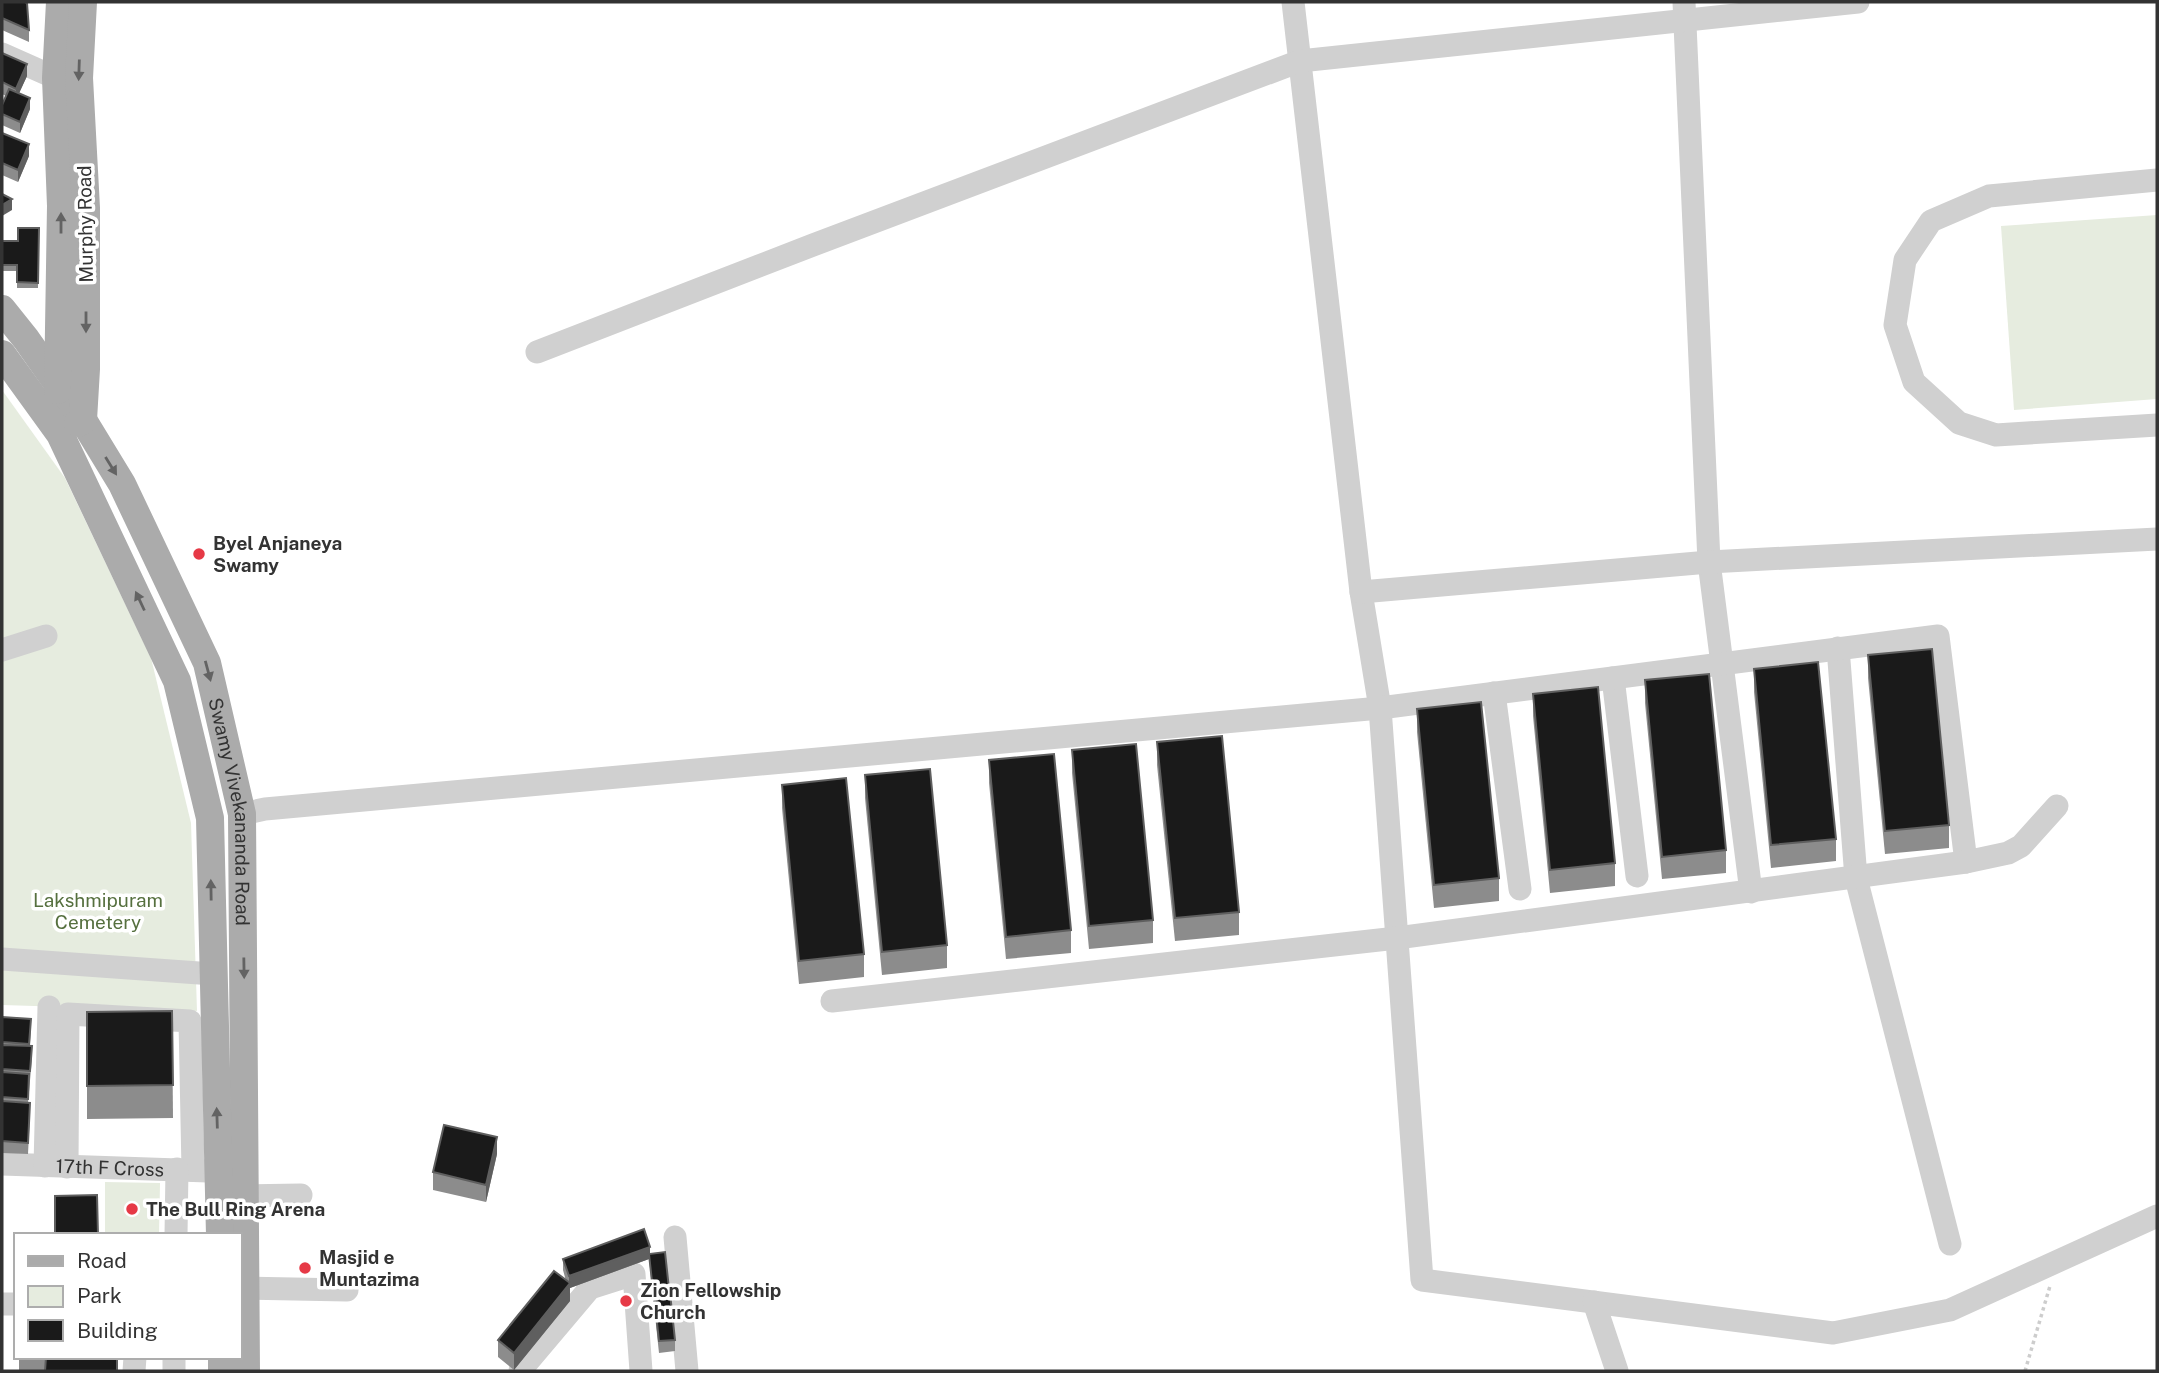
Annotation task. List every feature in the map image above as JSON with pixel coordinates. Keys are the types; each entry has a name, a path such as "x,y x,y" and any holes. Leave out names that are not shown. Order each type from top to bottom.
{"main road":[{"name":"Murphy Road","path":"50,397 60,307 61,206 56,78 60,2"},
{"name":"Murphy Road","path":"72,427 86,369 86,208 79,78 83,2"},
{"path":"4,313 26,321 36,321 54,314 60,307"},
{"name":"Swamy Vivekananda Road","path":"4,313 26,339 50,397"},
{"name":"Swamy Vivekananda Road","path":"2,354 50,397 72,427 122,484 207,663 242,814 246,1371"},
{"name":"Swamy Vivekananda Road","path":"72,427 177,681 210,818 213,974 196,1170 219,1233"}],"street":[{"path":"1293,2 1362,592 1380,708 1422,1280 1833,1334 1950,1310 2157,1216"},
{"path":"537,352 1300,61 1684,11 1858,2"},
{"path":"1684,11 1709,562 1751,892"},
{"path":"2,54 56,78"},
{"path":"2157,180 1989,196 1931,221 1905,260 1895,325 1914,382 1959,423 1996,435 2157,425"},
{"path":"1362,592 1709,562 2157,539"},
{"path":"2,650 46,636"},
{"path":"242,814 293,807 1380,708 1938,636 1966,862"},
{"path":"1838,648 1856,878 1950,1244"},
{"path":"1613,678 1637,876"},
{"path":"1494,693 1520,889"},
{"path":"832,1001 1397,938 1966,862 2008,853 2021,846 2057,806"},
{"path":"2,959 213,974"},
{"path":"49,1007 56,1166"},
{"path":"56,1166 68,1014 190,1021 196,1170 177,1233"},
{"name":"17th F Cross","path":"2,1164 196,1170"},
{"path":"246,1196 301,1195"},
{"path":"676,1237 687,1371"},
{"path":"520,1371 590,1288 634,1274 641,1371"},
{"path":"246,1288 346,1290"},
{"path":"1594,1302 1616,1371"}],"path":[{"path":"2025,1371 2054,1275 2067,1256"}],"green space":[{"path":"2157,215 2157,399 2014,410 2001,226"},
{"name":"Lakshmipuram Cemetery","path":"2,390 65,478 151,658 191,823 197,1011 2,1005"},
{"name":"The Bull Ring Arena","path":"105,1182 160,1183 159,1233 105,1233"}],"building":[{"path":"2,2 27,3 29,30 2,18"},
{"path":"2,53 27,64 16,89 2,82"},
{"path":"9,89 30,98 20,122 2,114 2,105"},
{"path":"2,133 29,144 18,170 2,163"},
{"path":"2,194 12,199 2,205"},
{"path":"18,228 39,228 38,283 17,282 17,265 2,265 2,241 18,241"},
{"path":"1932,649 1949,825 1885,831 1868,655"},
{"path":"1818,662 1836,839 1771,845 1754,669"},
{"path":"1709,674 1726,850 1662,857 1645,680"},
{"path":"1598,687 1615,863 1550,870 1533,694"},
{"path":"1481,702 1499,878 1434,885 1417,709"},
{"path":"1222,736 1239,912 1175,918 1157,742"},
{"path":"1136,744 1153,920 1089,926 1072,750"},
{"path":"1054,754 1071,930 1006,937 989,760"},
{"path":"930,769 947,945 882,952 865,775"},
{"path":"846,778 864,954 799,961 782,785"},
{"path":"172,1011 173,1085 87,1086 87,1012"},
{"path":"2,1017 31,1019 29,1044 2,1042"},
{"path":"2,1045 32,1046 30,1071 2,1069"},
{"path":"2,1072 29,1074 28,1099 2,1097"},
{"path":"2,1101 30,1103 28,1143 2,1141"},
{"path":"444,1125 497,1137 486,1185 433,1172"},
{"path":"97,1195 98,1233 55,1233 55,1196"},
{"path":"644,1229 650,1247 569,1276 563,1259"},
{"path":"665,1252 669,1289 653,1291 649,1254"},
{"path":"554,1271 570,1283 514,1353 498,1340"},
{"path":"670,1293 675,1340 659,1341 654,1295"},
{"path":"46,1359 117,1359 117,1371 45,1371"}],"place":[{"name":"Byel Anjaneya Swamy","path":"199,554"},
{"name":"The Bull Ring Arena","path":"132,1209"},
{"name":"Masjid e Muntazima","path":"305,1268"},
{"name":"Zion Fellowship Church","path":"626,1301"}]}
